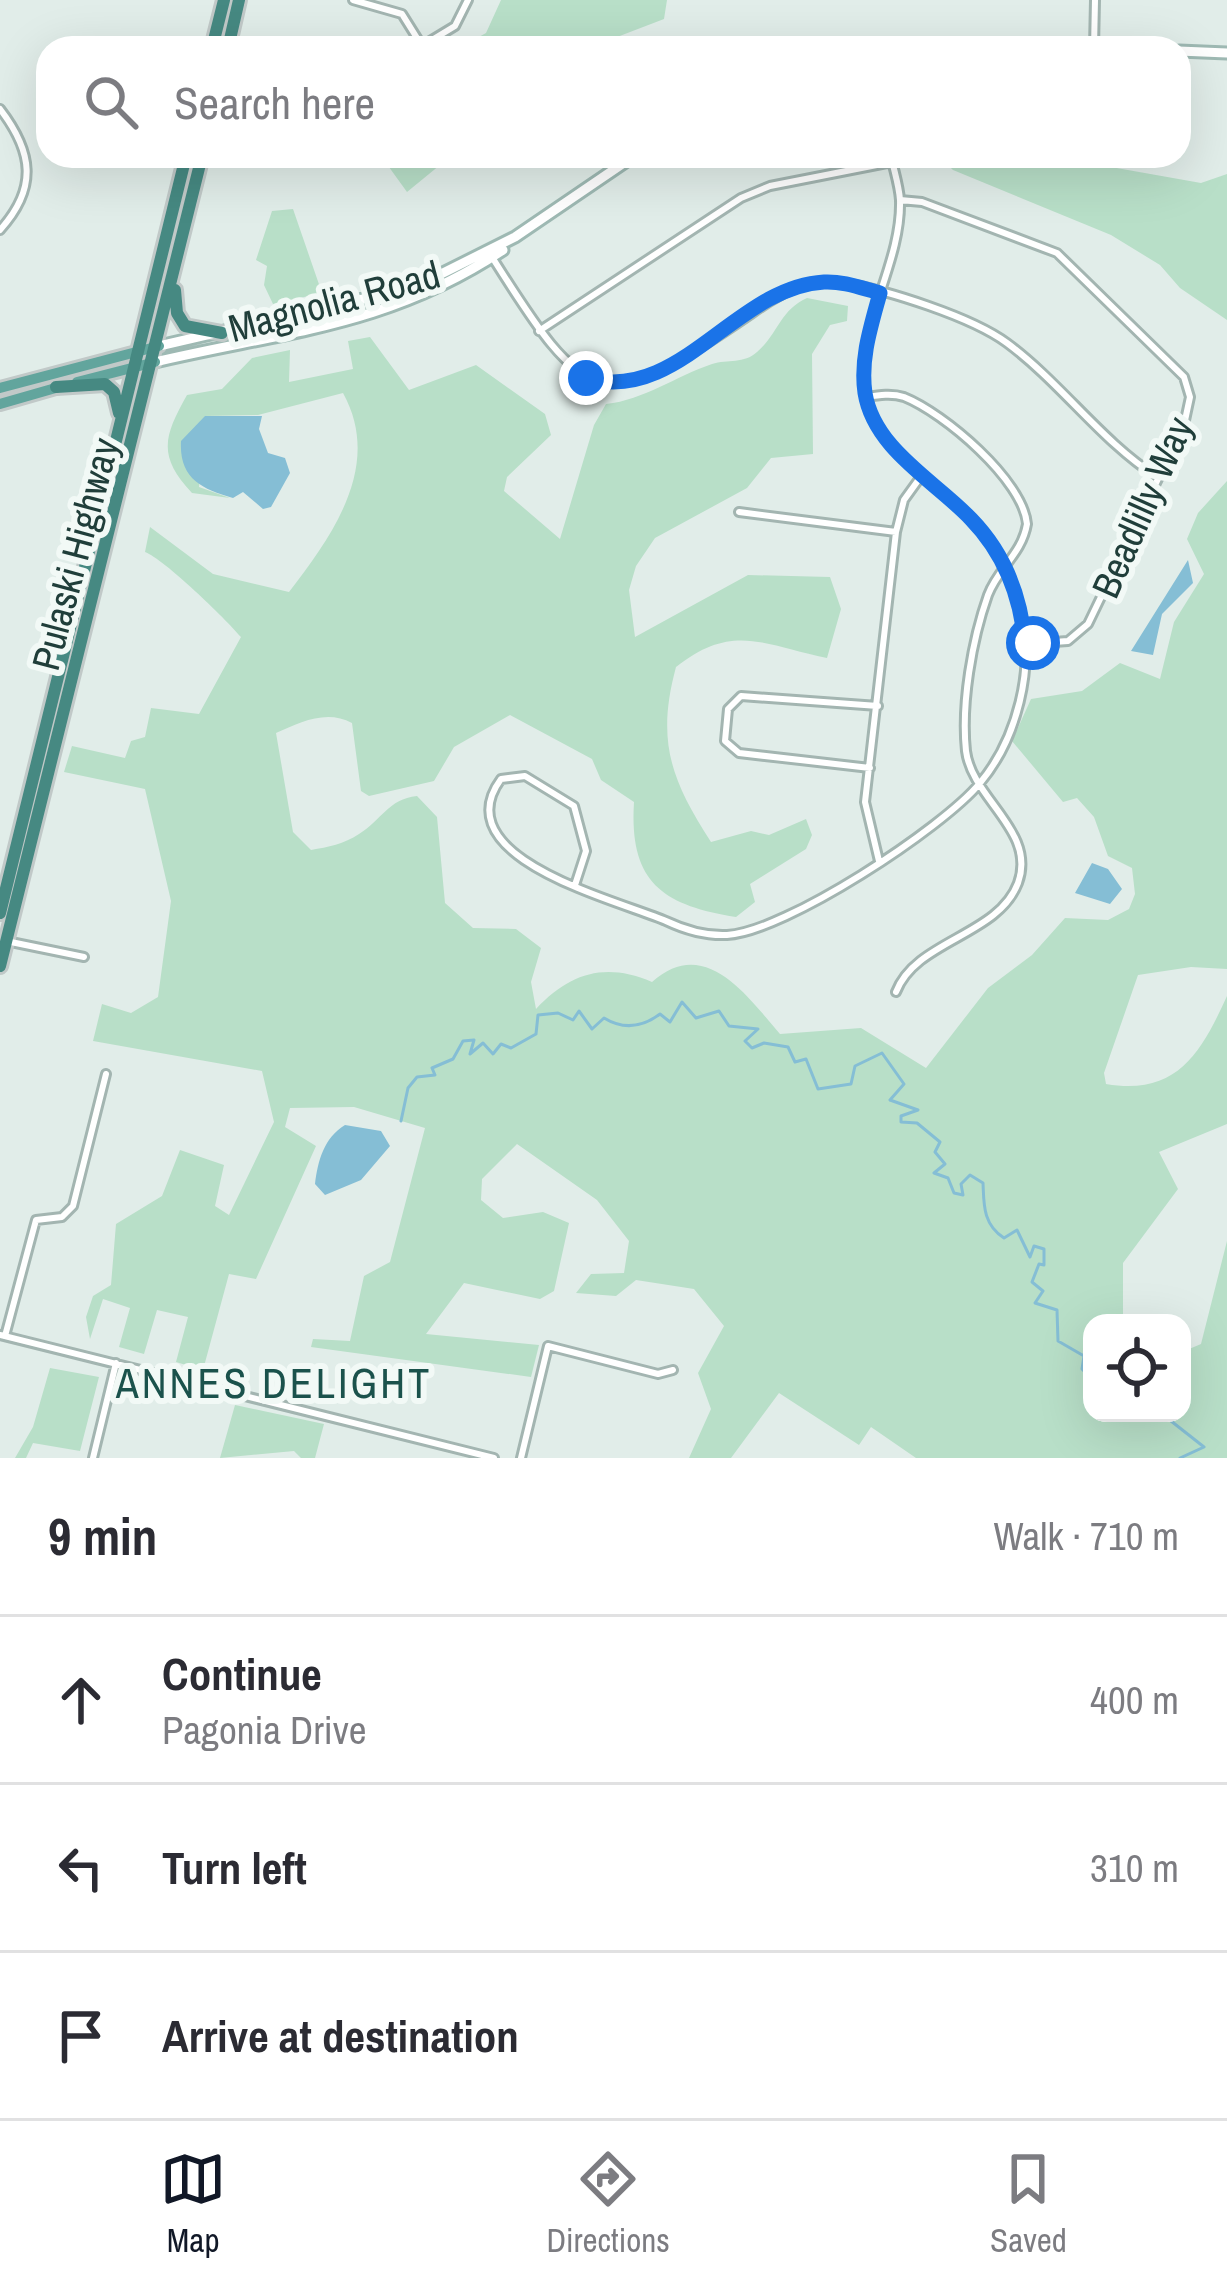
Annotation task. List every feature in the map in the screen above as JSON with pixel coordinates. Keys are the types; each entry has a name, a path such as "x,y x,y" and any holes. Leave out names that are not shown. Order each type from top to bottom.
{"highway":[{"path":"215,36 224,0"},
{"path":"231,36 239,0"},
{"name":"Pulaski Highway","path":"0,913 183,168"},
{"name":"Pulaski Highway","path":"0,966 159,346 199,168"},
{"path":"178,262 181,321 192,331 222,333"},
{"path":"56,387 107,385 120,419"},
{"path":"86,557 104,561"}],"main road":[{"path":"1191,51 1227,53"},
{"name":"Magnolia Road","path":"159,346 415,286 507,242 616,168"},
{"name":"Magnolia Road","path":"155,362 347,324 414,301 492,257 564,203"},
{"path":"0,388 159,346"},
{"path":"0,404 155,362"}],"street":[{"path":"353,0 402,14 416,36"},
{"path":"438,36 454,26 468,0"},
{"path":"1095,0 1096,36"},
{"path":"0,109 25,143 30,170 23,196 0,230"},
{"path":"539,331 741,198 770,186 851,168"},
{"path":"574,885 586,851 574,806 524,776 501,779 489,796 494,832 514,855 574,885 687,930 727,935 771,926 935,826 980,784 1017,712 1025,644 1006,568 970,517 885,437 866,397 863,361 900,200 894,168"},
{"name":"Beadlilly Way","path":"900,200 922,202 1057,253 1161,349 1184,377 1190,397 1184,425 1088,624 1068,641 1025,644"},
{"path":"492,257 564,362 586,378 624,385 644,380 797,287 843,283 880,293 1005,341 1157,477"},
{"path":"866,397 907,398 944,423 1013,485 1027,524 1024,539 988,593 968,704 968,762 1019,848 1021,876 996,913 907,974 896,992"},
{"path":"879,860 868,829 870,768 896,532 904,500 922,475"},
{"path":"739,512 896,532"},
{"path":"870,768 739,753 724,741 728,709 740,696 878,706"},
{"path":"6,941 83,957"},
{"path":"106,1074 73,1206 62,1217 41,1217 33,1226 3,1335 494,1458"},
{"path":"521,1458 548,1346 658,1374 673,1370"},
{"path":"93,1458 116,1363"}],"green space":[{"path":"501,0 667,0 664,19 620,36 481,36"},
{"path":"390,168 436,168 407,192"},
{"path":"1117,168 1201,183 1227,174 1227,320 1180,288 1160,265 1111,235 953,170"},
{"path":"293,209 322,293 273,304 264,285 267,266 256,260 272,211"},
{"path":"807,298 848,306 847,321 830,325 812,354 813,454 771,458 747,488 655,538 636,566 629,590 635,637 748,575 830,577 841,609 827,658 749,641 715,645 676,667 667,717 677,779 711,842 751,831 769,835 806,819 812,835 806,849 750,884 755,902 736,917 688,905 655,885 644,870 637,852 634,802 601,780 592,759 510,715 454,747 434,781 369,796 361,791 352,723 323,717 276,733 293,832 311,850 336,845 359,834 399,801 417,796 437,817 445,903 473,928 516,929 541,948 531,982 536,1009 562,987 589,974 619,973 652,982 671,969 690,965 724,976 780,1034 861,1028 926,1068 988,988 1032,955 1065,918 1108,920 1129,909 1135,894 1132,868 1108,856 1094,817 1077,798 1063,802 1012,741 1031,699 1082,691 1120,663 1160,679 1174,622 1204,574 1187,539 1198,513 1227,481 1227,969 1191,967 1138,975 1104,1073 1106,1084 1131,1086 1169,1076 1196,1052 1227,996 1227,1124 1159,1152 1178,1189 1123,1263 1123,1314 1083,1314 1083,1422 1191,1422 1191,1348 1201,1344 1227,1241 1227,1458 916,1458 871,1427 859,1445 779,1393 731,1458 689,1458 711,1409 698,1373 724,1326 694,1289 636,1280 616,1296 576,1293 591,1274 624,1273 629,1241 597,1200 517,1144 482,1179 481,1200 503,1218 543,1212 569,1223 554,1291 540,1299 464,1283 426,1334 539,1345 531,1377 311,1347 313,1339 350,1341 364,1276 390,1262 425,1128 354,1107 290,1108 285,1127 316,1146 256,1279 229,1274 203,1370 176,1362 188,1317 157,1310 144,1354 119,1347 130,1308 103,1299 90,1339 86,1317 93,1296 111,1285 116,1224 162,1196 180,1150 224,1165 215,1206 229,1215 274,1122 262,1071 93,1041 102,1004 131,1013 158,997 171,901 145,789 64,772 72,746 125,758 131,741 145,737 151,708 199,714 241,637 180,577 145,552 150,527 213,574 289,592 322,547 348,498 358,446 343,393 258,415 205,416 199,487 230,498 192,493 173,468 168,446 173,422 187,395 222,389 252,358 290,350 289,382 353,369 348,341 370,337 409,390 476,365 545,414 551,435 507,477 504,491 560,539 594,425 606,404 634,398 712,364 752,356 790,309"},
{"path":"50,1368 99,1377 80,1451 33,1443 26,1458 15,1458 33,1427"},
{"path":"235,1405 324,1424 315,1458 301,1458 294,1451 220,1458"}],"water":[{"path":"205,416 262,416 259,429 268,453 285,458 290,473 271,507 263,509 243,492 233,498 211,490 188,473 181,441"},
{"path":"1188,560 1193,583 1162,614 1153,655 1131,651"},
{"path":"1092,863 1108,869 1122,889 1110,904 1075,893"},
{"path":"345,1125 381,1131 390,1146 361,1180 325,1195 315,1184 320,1158 332,1136"}],"waterway":[{"path":"401,1121 408,1088 417,1077 435,1075 432,1068 453,1059 463,1041 474,1040 470,1054 483,1043 493,1054 501,1044 511,1048 536,1034 538,1015 558,1013 573,1020 579,1011 592,1029 604,1018 631,1026 660,1014 670,1022 682,1002 696,1018 719,1011 729,1026 758,1029 745,1041 752,1048 764,1043 788,1047 795,1062 806,1059 818,1089 851,1084 855,1066 882,1053 904,1084 890,1100 918,1110 901,1116 901,1122 917,1123 940,1142 935,1152 945,1164 934,1173 948,1178 954,1193 963,1195 961,1184 970,1175 983,1183 986,1212 997,1232 1004,1238 1017,1230 1030,1257 1034,1246 1044,1249 1044,1265 1039,1264 1032,1282 1043,1291 1035,1303 1057,1310 1058,1341 1083,1355"},
{"path":"1083,1362 1083,1370"},
{"path":"1172,1422 1204,1447 1180,1458"}],"district":[{"name":"ANNES DELIGHT","path":"274,1383"}],"route":[{"path":"586,378 610,385 644,380 797,287 843,283 880,293 863,361 870,413 895,448 983,532 1013,586 1023,616 1025,644 1033,643"}]}
